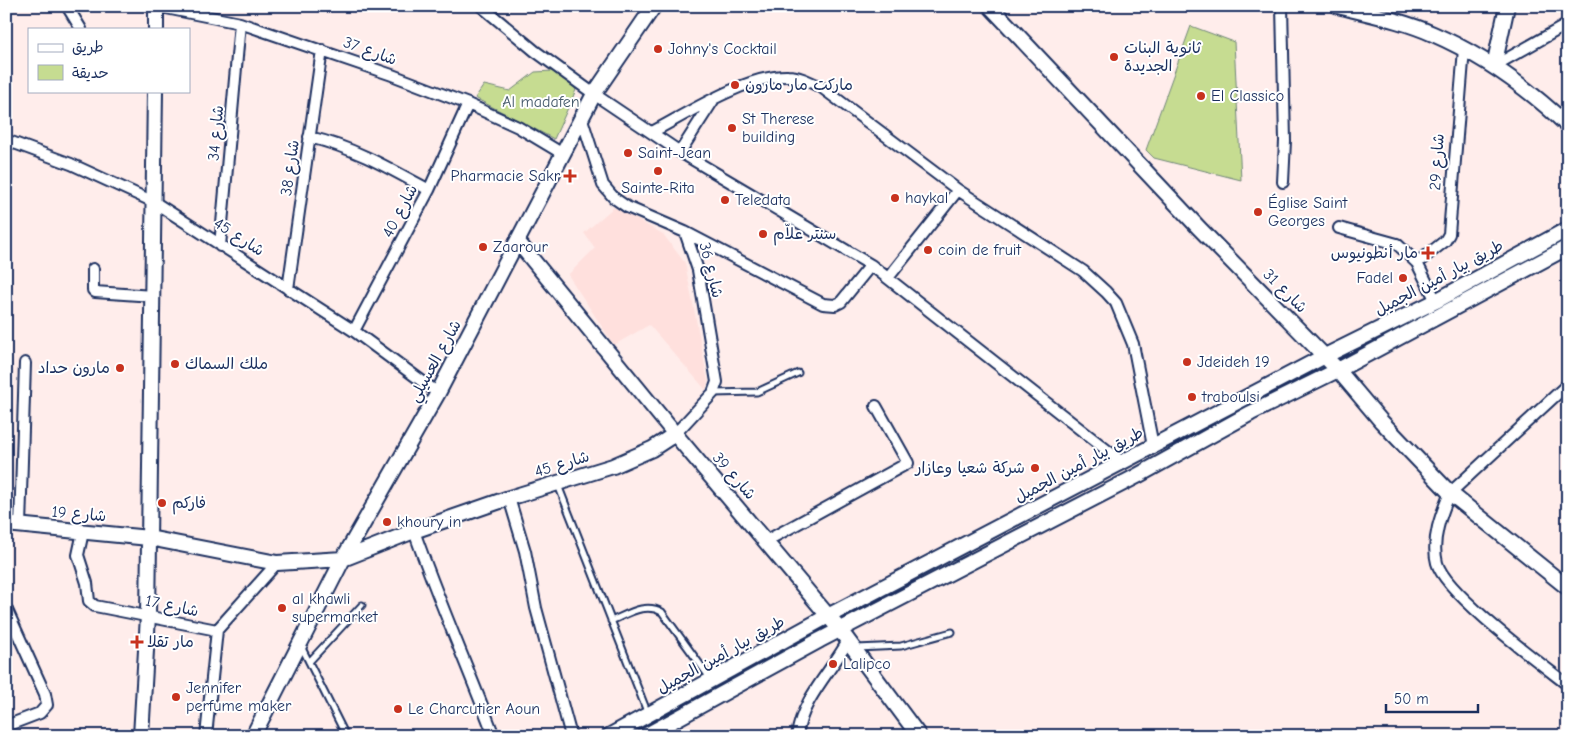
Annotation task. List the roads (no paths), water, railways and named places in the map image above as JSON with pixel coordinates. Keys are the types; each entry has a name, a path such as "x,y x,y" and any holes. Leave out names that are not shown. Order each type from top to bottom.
{"street":[{"path":"67,6 80,28"},
{"path":"156,6 156,28"},
{"name":"شارع 37","path":"156,6 240,23 322,50 468,104 518,128 564,154"},
{"path":"481,6 535,51 594,94 680,152 871,265 1122,462"},
{"name":"شارع العسيلي","path":"253,736 343,559 438,392 594,94 654,6"},
{"name":"شارع 31","path":"990,6 1323,357 1338,370 1381,421 1450,493 1568,588"},
{"path":"1282,6 1285,141 1283,182"},
{"path":"1494,66 1507,6"},
{"path":"1344,7 1432,33 1464,49 1494,66 1542,102 1568,126"},
{"name":"شارع 34","path":"220,246 240,23"},
{"path":"1494,66 1568,24"},
{"name":"شارع 29","path":"1417,263 1445,241 1449,234 1464,49"},
{"name":"شارع 38","path":"288,289 322,50"},
{"path":"652,132 715,98 763,78 788,76 804,79 820,87 958,190 1083,271 1106,292 1116,303 1133,344 1152,446"},
{"path":"141,736 148,616 155,92"},
{"path":"680,152 715,98"},
{"name":"شارع 40","path":"354,331 428,190 468,104"},
{"name":"شارع 36","path":"582,119 600,177 608,192 627,206 685,232 698,270 716,378 713,393"},
{"path":"309,137 334,142 364,154 428,190"},
{"name":"شارع 45","path":"6,140 72,164 154,202 354,331 438,392"},
{"path":"888,278 958,190"},
{"path":"1339,228 1393,241 1417,263 1436,301"},
{"name":"طريق بيار أمين الجميل","path":"609,736 828,616 1323,357 1436,301 1568,229"},
{"path":"685,232 828,305 842,302 871,265"},
{"name":"شارع 39","path":"518,242 674,434 840,630 919,736"},
{"name":"طريق بيار أمين الجميل","path":"645,736 840,630 1137,476 1251,413 1338,370 1568,247"},
{"path":"93,269 93,290 95,292 152,296"},
{"path":"13,525 25,363"},
{"path":"1568,384 1450,493 1439,526 1435,548 1441,575 1480,614 1568,685"},
{"path":"674,434 713,393"},
{"path":"766,541 908,463 876,406"},
{"name":"شارع 45","path":"277,562 343,559 414,531 510,498 613,466 652,449 674,434"},
{"path":"510,498 525,551 536,608 571,736"},
{"name":"شارع 19","path":"13,525 149,538 277,562"},
{"path":"414,531 433,586 461,649 494,736"},
{"name":"شارع 17","path":"83,532 78,555 87,583 89,601 102,608 216,630 206,736"},
{"path":"216,630 277,562"},
{"path":"6,608 42,686 47,705 40,713 6,726"},
{"path":"797,736 799,721 806,704 851,645"}],"lane":[{"path":"713,393 757,392 798,374"},
{"path":"558,483 648,715"},
{"path":"309,662 362,605"},
{"path":"611,621 645,607 654,607 662,612 712,681"},
{"path":"851,645 900,646 952,632"},
{"path":"299,644 346,736"}],"place":[{"name":"Johny's Cocktail","path":"658,49"},
{"name":"ثانوية البنات الجديدة","path":"1114,57"},
{"name":"ماركت مار مارون","path":"735,85"},
{"name":"El Classico","path":"1201,96"},
{"name":"St Therese building","path":"732,128"},
{"name":"Saint-Jean","path":"628,153"},
{"name":"Sainte-Rita","path":"658,171"},
{"name":"Pharmacie Sakr","path":"570,176"},
{"name":"haykal","path":"895,198"},
{"name":"Teledata","path":"725,200"},
{"name":"Église Saint Georges","path":"1258,212"},
{"name":"سنتر علاّم","path":"763,234"},
{"name":"Zaarour","path":"483,247"},
{"name":"coin de fruit","path":"928,250"},
{"name":"مار أنطونيوس","path":"1428,253"},
{"name":"Fadel","path":"1403,278"},
{"name":"Jdeideh 19","path":"1187,362"},
{"name":"ملك السماك","path":"175,364"},
{"name":"مارون حداد","path":"120,368"},
{"name":"traboulsi","path":"1192,397"},
{"name":"شركة شعيا وعازار","path":"1035,468"},
{"name":"فاركم","path":"162,503"},
{"name":"khoury in","path":"387,522"},
{"name":"al khawli supermarket","path":"282,608"},
{"name":"مار تقلا","path":"137,642"},
{"name":"Lalipco","path":"833,664"},
{"name":"Jennifer perfume maker","path":"176,697"},
{"name":"Le Charcutier Aoun","path":"398,709"}],"park label":[{"name":"Al madafen","path":"541,102"}]}
